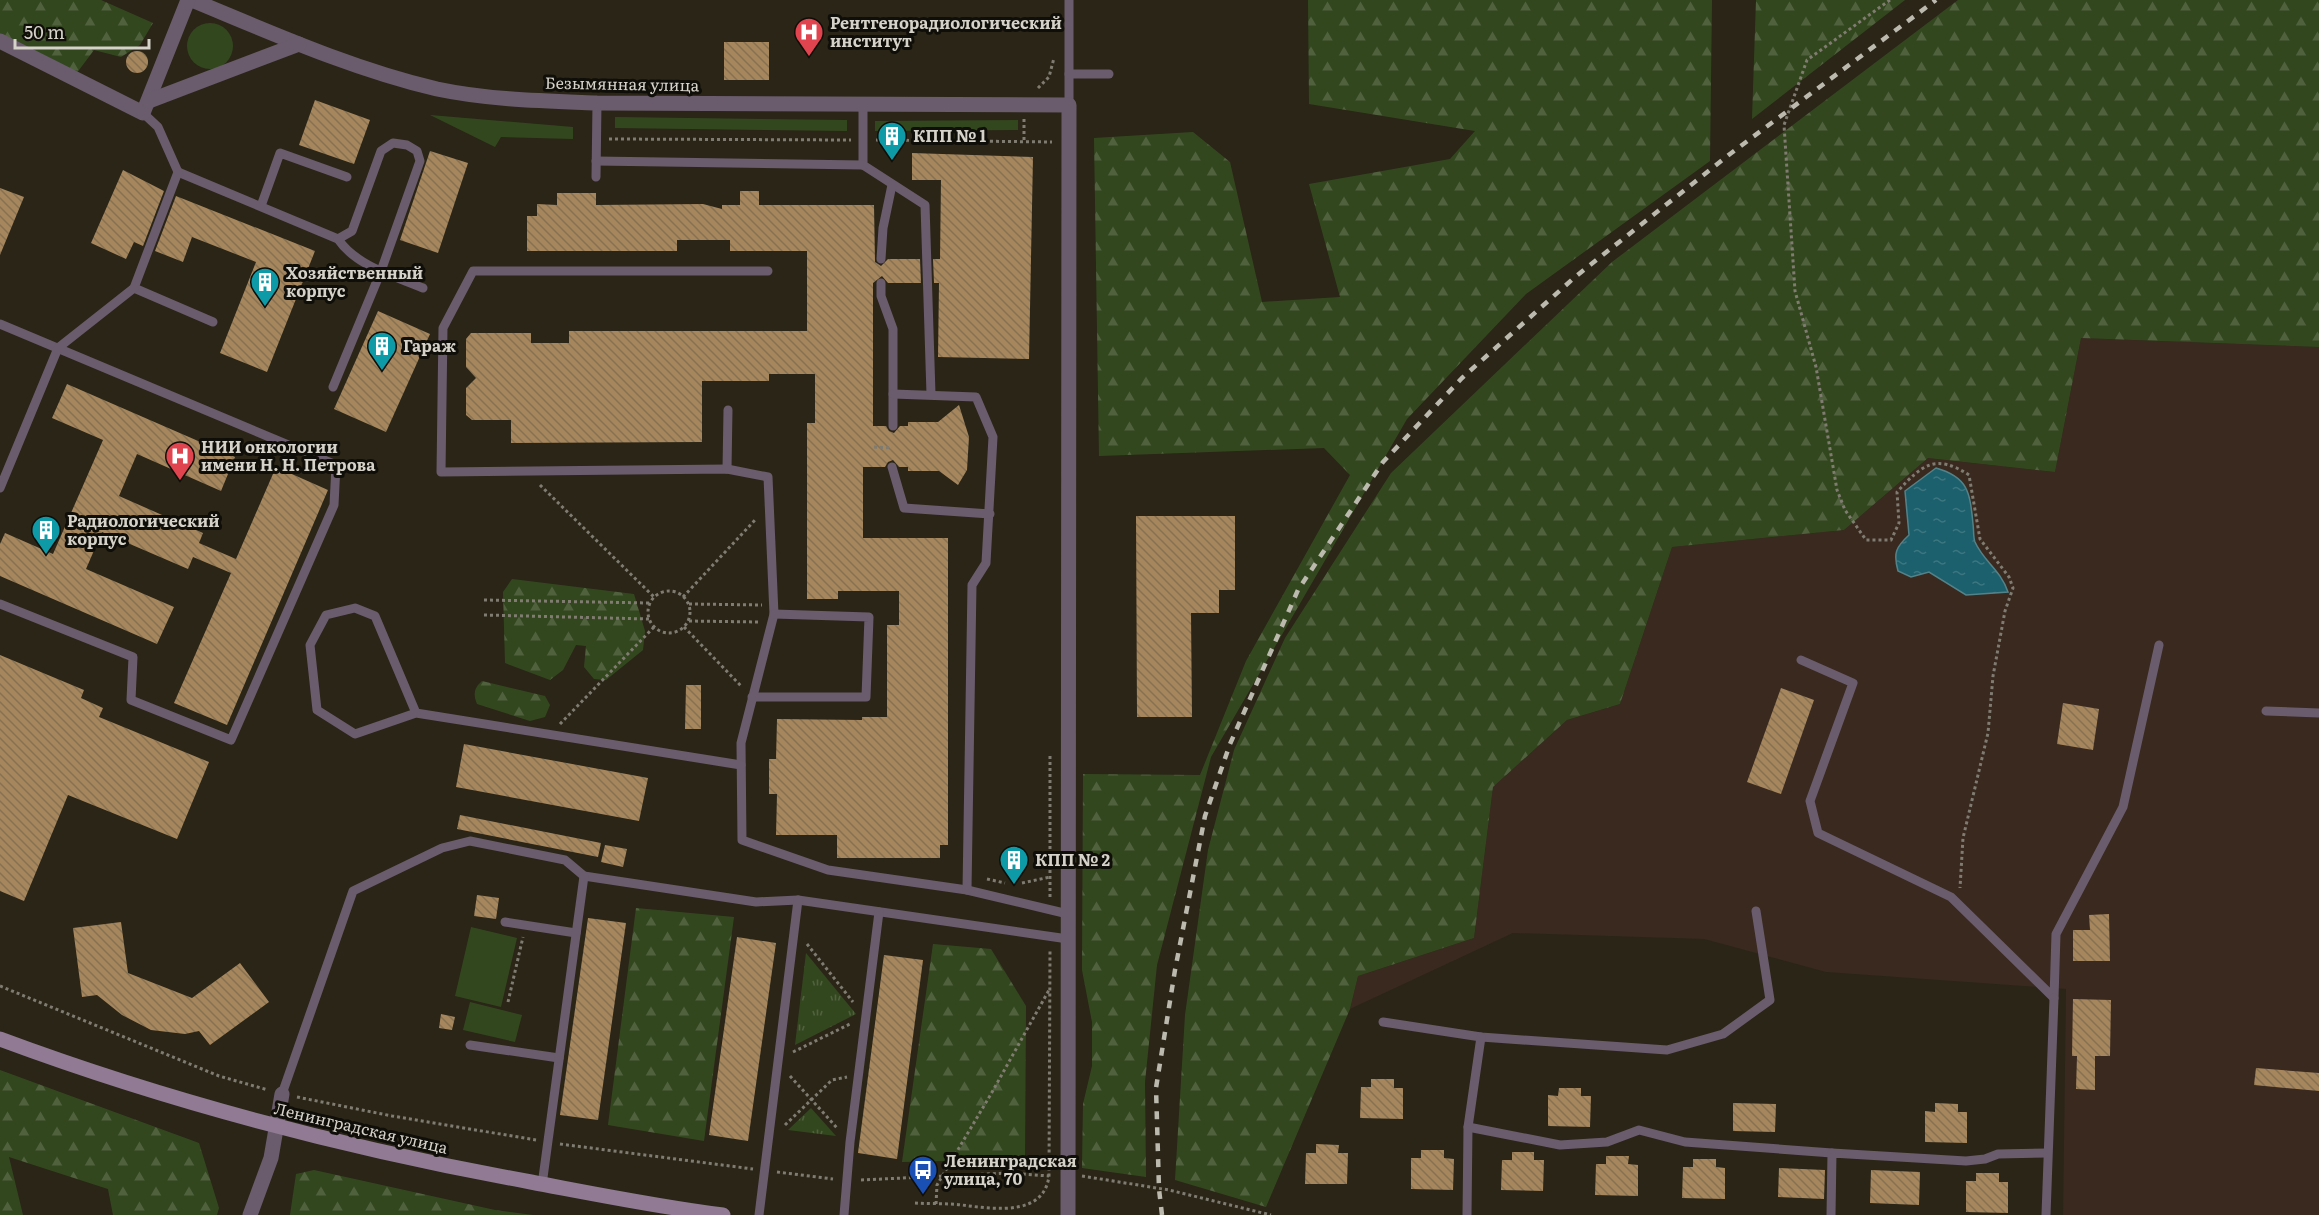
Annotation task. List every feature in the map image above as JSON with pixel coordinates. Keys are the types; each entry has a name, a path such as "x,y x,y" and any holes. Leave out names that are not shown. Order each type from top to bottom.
{"main road":[{"name":"Ленинградская улица","path":"0,1039 82,1070 274,1126 413,1160 542,1185 723,1215"}],"street":[{"name":"Безымянная улица","path":"190,0 365,68 438,89 524,100 597,104 1069,105"},
{"path":"146,107 190,0"},
{"path":"0,40 146,107 299,44"},
{"path":"1068,1215 1069,105"},
{"path":"250,1215 271,1158 274,1126 282,1094"}],"lane":[{"path":"1069,0 1069,105"},
{"path":"1069,74 1109,74"},
{"path":"596,177 597,104"},
{"path":"863,105 863,165"},
{"path":"146,107 158,127 178,172 338,239 347,251 381,271 423,288"},
{"path":"333,387 381,271 420,161 417,151 407,145 393,143 381,152 352,231 338,239"},
{"path":"261,206 280,153 347,177"},
{"path":"596,161 863,165 925,205 931,394"},
{"path":"0,488 58,348 134,288 178,172"},
{"path":"881,259 883,228 892,185"},
{"path":"768,271 473,272 442,328 441,472 727,469 768,477 773,614 741,743 742,840 828,870 967,890 1068,914"},
{"path":"881,283 881,296 893,329 892,426"},
{"path":"134,288 213,322"},
{"path":"0,324 336,465 334,506 231,740 131,700 133,657 0,604"},
{"path":"893,394 976,397 993,437 986,563 972,585 967,890"},
{"path":"727,469 728,410"},
{"path":"892,467 904,508 990,514"},
{"path":"416,713 375,616 355,608 326,615 310,645 317,710 355,734 416,713 741,765"},
{"path":"752,697 866,697 869,617 773,614"},
{"path":"2046,1215 2056,934 2122,807 2159,645"},
{"path":"1801,660 1853,683 1810,801 1818,833 1951,897 2054,998"},
{"path":"2266,711 2319,713"},
{"path":"282,1094 353,891 442,848 470,841 565,860 584,876 756,902 798,900 1068,939"},
{"path":"542,1185 584,876"},
{"path":"759,1215 766,1142 798,900"},
{"path":"1383,1022 1481,1037 1667,1050 1723,1034 1770,1000 1755,910"},
{"path":"844,1215 857,1078 879,912"},
{"path":"505,922 576,933"},
{"path":"1467,1215 1468,1127 1481,1037"},
{"path":"470,1045 559,1058"},
{"path":"1468,1127 1560,1144 1607,1142 1639,1131 1685,1142 1966,1161 1985,1160 1998,1154 2047,1153"},
{"path":"1831,1215 1832,1153"}],"path":[{"path":"1890,0 1808,60 1784,125 1789,225 1795,291 1816,367 1830,453 1845,510 1866,540 1891,540 1899,523 1898,492 1923,467 1936,462 1954,465 1969,475 1980,539 2009,577 2013,588 2005,610 1993,676 1988,733 1963,838 1958,904"},
{"path":"1024,141 1023,93 1034,91 1049,77 1054,64 1054,49"},
{"path":"596,139 1024,141 1052,142 1052,153"},
{"path":"874,447 892,448"},
{"path":"526,471 654,597"},
{"path":"683,597 769,505"},
{"path":"669,591 683,597 689,604 689,621 684,627 669,633 654,627 649,620 650,603 654,597 669,591"},
{"path":"484,600 650,603"},
{"path":"689,604 773,614"},
{"path":"689,621 773,614"},
{"path":"483,615 649,620"},
{"path":"551,734 654,627"},
{"path":"684,627 752,697"},
{"path":"1050,747 1050,911"},
{"path":"1022,883 1050,877 1068,877"},
{"path":"508,1002 526,926"},
{"path":"794,928 865,1016 777,1061 850,1142"},
{"path":"1035,1208 1048,1190 1049,1176 1050,936"},
{"path":"0,986 219,1076 282,1094 392,1116 548,1142 846,1181 1008,1173 1057,1176"},
{"path":"936,1204 937,1185 1050,988"},
{"path":"766,1142 832,1080 842,1076 857,1078"},
{"path":"1080,1176 1169,1190 1271,1215"},
{"path":"915,1203 1017,1213"}],"shaded area":[{"path":"2081,338 2319,347 2319,1215 2063,1215 2066,989 1826,972 1704,939 1513,933 1350,1009 1358,976 1474,938 1493,787 1567,720 1620,704 1672,547 1844,530 1928,458 2055,472"}],"green space":[{"path":"0,0 101,0 153,23 140,45 121,57 94,50 73,78 0,37"},
{"path":"1308,0 1712,0 1710,161 1526,294 1407,419 1211,757 1157,965 1145,1082 1146,1177 1082,1168 1083,1104 1092,1066 1092,1022 1082,970 1083,774 1200,775 1246,661 1350,475 1324,448 1099,456 1094,138 1193,132 1230,162 1262,302 1340,297 1309,184 1450,159 1475,131 1309,104"},
{"path":"1756,0 1905,0 1752,119"},
{"path":"1958,0 2319,0 2319,347 2081,338 2055,472 1928,458 1844,530 1672,547 1620,704 1567,720 1493,787 1474,938 1358,976 1350,1009 1266,1207 1175,1180 1185,1015 1208,850 1234,750 1285,638 1391,473 1612,262"},
{"path":"210,23 219,24 227,29 232,37 232,55 227,63 219,68 210,69 201,68 193,63 188,55 187,46 188,37 193,29 201,24"},
{"path":"430,115 573,127 573,139 501,137 495,147"},
{"path":"615,117 847,120 847,131 615,128"},
{"path":"1018,120 1018,130 875,131 875,121"},
{"path":"512,579 634,594 645,631 643,650 606,680 594,679 584,667 586,646 576,645 563,670 550,680 505,663 503,592"},
{"path":"482,681 545,696 550,705 545,717 530,721 477,704 475,691"},
{"path":"636,908 734,917 704,1141 608,1125"},
{"path":"471,927 517,938 501,1007 455,996"},
{"path":"933,944 991,949 1026,1006 1025,1159 902,1162"},
{"path":"806,953 856,1014 795,1045"},
{"path":"470,1002 522,1015 515,1042 463,1030"},
{"path":"0,1070 199,1143 219,1208 217,1215 113,1215 108,1189 9,1157 23,1215 0,1215"},
{"path":"811,1108 836,1136 788,1130"},
{"path":"314,1170 495,1210 533,1215 290,1215 296,1174"}],"water":[{"path":"1936,468 1955,476 1965,487 1970,503 1975,542 2001,577 2008,592 1966,595 1929,572 1911,577 1898,571 1897,551 1909,535 1905,491"}],"building":[{"path":"724,42 769,42 769,80 724,80"},
{"path":"137,51 145,54 148,62 145,70 137,73 129,70 126,62 129,54"},
{"path":"315,100 370,120 354,164 299,145"},
{"path":"430,151 468,163 438,253 400,240"},
{"path":"912,153 1033,157 1029,359 938,357 939,283 934,283 933,259 940,259 941,180 912,180"},
{"path":"123,170 164,191 143,246 134,242 126,259 91,243"},
{"path":"0,188 24,197 0,255"},
{"path":"740,191 759,191 759,205 874,205 875,262 881,266 888,259 920,259 921,283 888,283 882,276 873,283 873,426 886,426 894,433 900,426 908,426 908,422 938,422 959,405 969,437 967,470 958,485 939,471 908,471 908,467 899,467 893,460 885,467 863,467 863,538 948,538 948,845 940,845 940,858 837,858 837,835 776,835 777,794 769,794 769,759 776,759 777,719 862,720 862,717 887,717 887,625 899,625 899,591 838,591 838,599 807,599 807,423 815,423 815,374 769,374 769,381 702,381 702,442 511,443 511,420 472,420 466,415 466,388 476,378 466,367 466,339 471,333 531,333 531,343 569,343 569,331 807,331 807,251 730,251 730,240 677,240 677,251 527,251 527,216 537,216 537,204 557,205 557,193 596,193 596,205 703,204 722,209 722,205 740,205"},
{"name":"Хозяйственный корпус","path":"176,196 315,251 267,372 220,353 256,262 192,237 183,262 155,251"},
{"name":"Гараж","path":"378,311 430,334 386,432 334,409"},
{"name":"Радиологический корпус","path":"67,384 235,457 221,491 137,454 119,496 203,533 199,543 236,559 276,467 328,490 227,725 174,703 231,573 193,557 188,569 102,532 86,569 174,607 157,644 0,576 0,544 5,533 53,554 103,440 52,418"},
{"path":"1136,516 1235,516 1235,590 1219,590 1219,613 1191,613 1192,717 1137,717"},
{"path":"0,655 84,690 81,698 103,708 99,717 209,762 177,839 68,795 24,901 0,891"},
{"path":"686,685 701,685 701,729 685,729"},
{"path":"1781,688 1814,700 1781,794 1747,782"},
{"path":"2063,703 2099,709 2093,750 2057,744"},
{"path":"464,744 648,778 639,821 456,787"},
{"path":"460,815 601,843 598,857 457,829"},
{"path":"605,845 627,849 623,867 601,862"},
{"path":"477,895 499,898 496,919 474,916"},
{"path":"2109,914 2110,961 2073,961 2073,930 2090,930 2089,915"},
{"path":"588,918 626,923 598,1120 560,1115"},
{"path":"121,922 128,973 192,998 240,963 269,1002 210,1045 199,1031 185,1034 151,1030 122,1015 97,995 82,997 73,928"},
{"path":"737,937 776,943 748,1141 709,1135"},
{"path":"884,955 923,960 897,1159 858,1153"},
{"path":"2073,999 2111,1000 2110,1056 2095,1056 2095,1090 2076,1089 2077,1056 2072,1056"},
{"path":"441,1014 455,1017 452,1030 439,1028"},
{"path":"2256,1068 2319,1073 2319,1091 2254,1085"},
{"path":"1371,1079 1394,1079 1394,1088 1403,1088 1403,1119 1360,1118 1361,1087 1371,1087"},
{"path":"1559,1088 1581,1088 1581,1096 1591,1096 1590,1127 1548,1126 1548,1095 1558,1096"},
{"path":"1733,1103 1776,1104 1775,1132 1733,1131"},
{"path":"1935,1103 1958,1104 1958,1112 1967,1112 1967,1143 1925,1142 1925,1111 1935,1112"},
{"path":"1316,1144 1339,1145 1338,1153 1348,1153 1347,1184 1305,1184 1306,1153 1316,1153"},
{"path":"1421,1150 1444,1150 1444,1158 1454,1159 1453,1190 1411,1189 1411,1158 1421,1158"},
{"path":"1512,1152 1534,1152 1534,1160 1544,1160 1543,1191 1501,1190 1502,1160 1512,1160"},
{"path":"1606,1156 1629,1156 1628,1164 1638,1165 1638,1196 1595,1195 1596,1164 1606,1164"},
{"path":"1693,1159 1716,1159 1716,1167 1725,1168 1725,1199 1682,1198 1683,1167 1693,1167"},
{"path":"1779,1168 1825,1170 1824,1199 1778,1197"},
{"path":"1871,1170 1920,1172 1919,1205 1870,1203"},
{"path":"1976,1173 1999,1173 1999,1182 2008,1182 2008,1213 1966,1212 1966,1181 1976,1181"}],"railway":[{"path":"1162,1215 1156,1088 1175,970 1205,816 1230,744 1298,590 1383,462 1462,378 1575,277 1730,154 1936,0"}],"place":[{"name":"Рентгенорадиологический институт","path":"809,58"},
{"name":"КПП № 1","path":"892,162"},
{"name":"Хозяйственный корпус","path":"265,308"},
{"name":"Гараж","path":"382,372"},
{"name":"НИИ онкологии имени Н. Н. Петрова","path":"180,482"},
{"name":"Радиологический корпус","path":"46,556"},
{"name":"КПП № 2","path":"1014,886"},
{"name":"Ленинградская улица, 70","path":"923,1196"}]}
